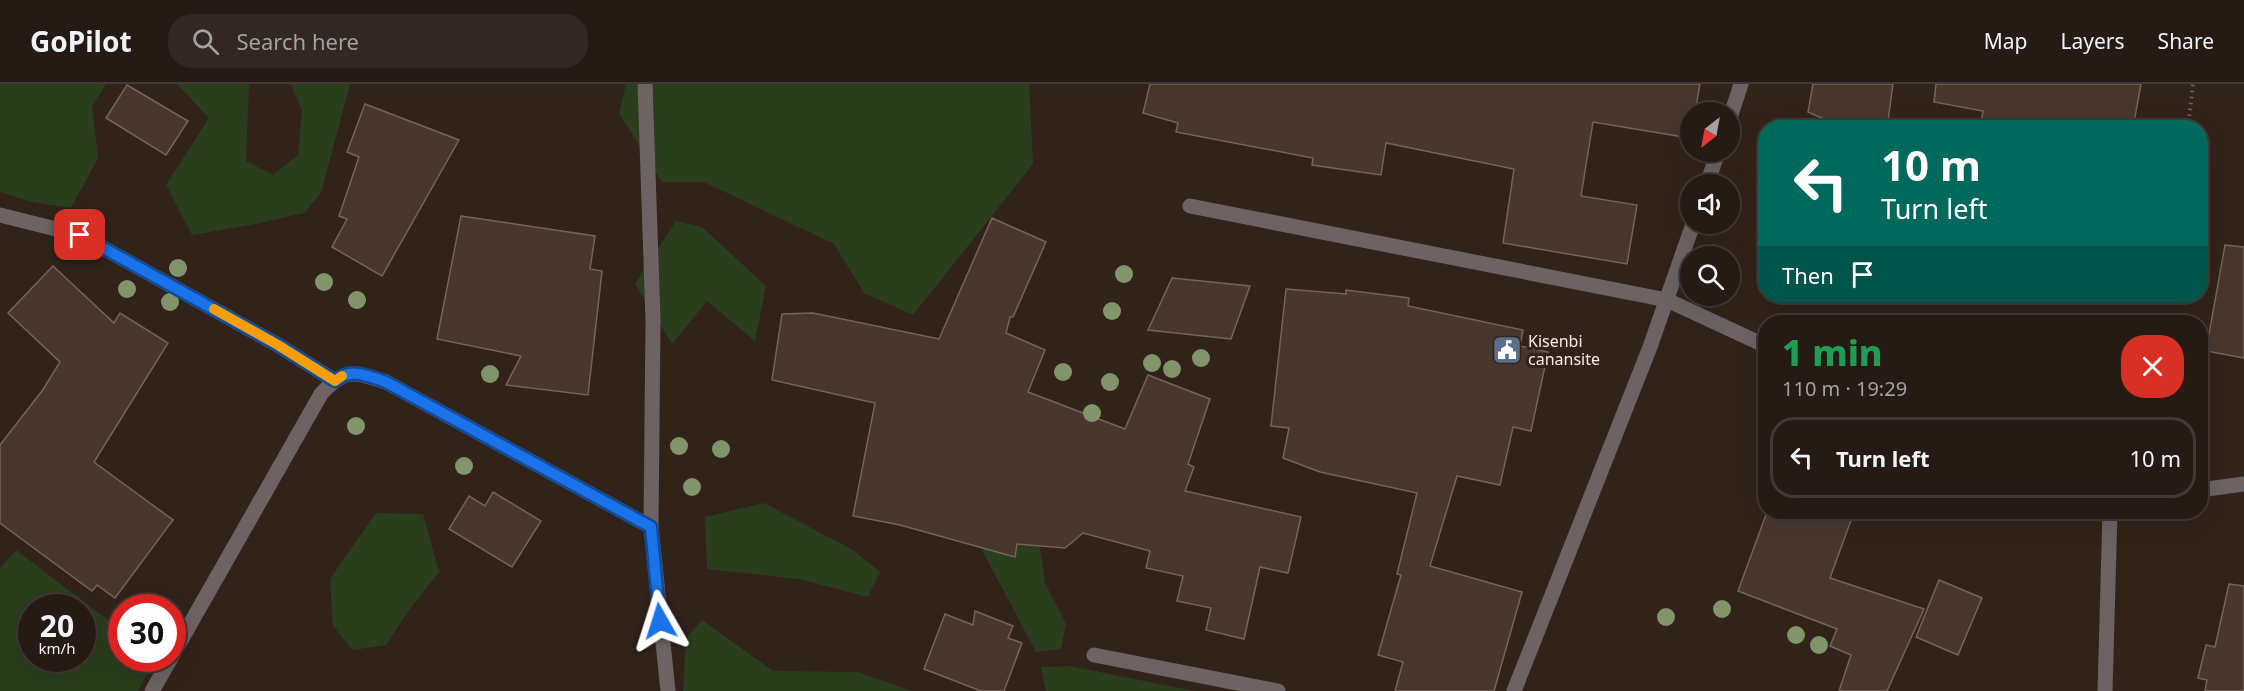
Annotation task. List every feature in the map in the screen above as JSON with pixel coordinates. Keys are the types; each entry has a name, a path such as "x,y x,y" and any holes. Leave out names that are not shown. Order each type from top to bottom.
{"street":[{"path":"645,84 653,320 651,527 668,691"},
{"path":"1735,102 1741,84"},
{"path":"1190,206 1667,300 1758,342"},
{"path":"0,215 80,235 278,345 335,381"},
{"path":"1514,691 1667,300 1690,234"},
{"path":"186,632 318,400 341,376 356,372 386,382 651,527"},
{"path":"2208,489 2244,484"},
{"path":"2105,691 2110,519"},
{"path":"1094,655 1278,691"},
{"path":"152,691 163,672"}],"path":[{"path":"2189,120 2193,84"}],"green space":[{"path":"0,84 106,84 92,107 98,158 71,208 33,202 0,192"},
{"path":"177,84 249,84 246,161 273,175 298,155 302,111 291,84 350,84 321,193 304,213 192,235 166,185 209,118"},
{"path":"626,84 1029,84 1033,164 913,315 864,293 834,244 704,182 662,182 619,113"},
{"path":"676,221 702,227 766,286 755,341 707,301 672,344 635,284"},
{"path":"996,485 1038,534 1045,583 1066,624 1061,649 1036,652 983,552"},
{"path":"764,503 853,550 880,572 868,597 799,579 707,569 705,517"},
{"path":"376,513 423,514 439,572 409,610 386,645 353,650 333,626 330,579"},
{"path":"16,550 74,594 18,594 18,672 96,672 96,611 108,620 108,672 148,672 138,691 0,691 0,568"},
{"path":"702,620 773,671 858,672 911,691 683,691 686,638"},
{"path":"1069,666 1194,691 1046,691 1041,667"}],"building":[{"path":"1150,84 1700,84 1697,102 1680,102 1680,136 1593,122 1581,196 1637,205 1627,264 1503,243 1514,169 1386,143 1381,175 1312,165 1313,158 1176,132 1178,123 1143,113"},
{"path":"1813,84 1893,84 1888,120 1824,120 1808,112"},
{"path":"1936,84 2141,84 2134,120 1981,120 1983,111 1934,102"},
{"path":"127,85 188,121 166,155 106,118"},
{"path":"365,104 459,140 382,276 332,247 347,219 339,216 359,157 347,152"},
{"path":"461,216 595,236 590,269 602,271 588,395 506,385 521,356 437,339"},
{"path":"992,218 1046,242 1013,317 1010,317 1006,333 1045,350 1028,392 1125,429 1148,375 1210,399 1188,464 1194,467 1185,491 1301,517 1288,573 1260,567 1244,639 1206,630 1211,608 1177,601 1183,576 1146,568 1150,551 1083,533 1065,548 1017,544 1015,557 900,525 853,516 875,403 772,380 782,314 813,313 939,339"},
{"path":"2225,245 2244,247 2244,358 2208,351 2208,340"},
{"path":"53,266 114,323 120,313 168,343 94,462 173,520 118,594 109,594 97,585 92,591 0,523 0,445 42,391 60,362 8,313"},
{"path":"1172,278 1250,286 1231,339 1148,330"},
{"path":"1286,289 1346,294 1346,290 1409,298 1408,306 1523,330 1520,346 1548,352 1531,431 1513,427 1500,485 1457,476 1430,566 1522,592 1494,691 1395,691 1403,662 1378,655 1401,575 1397,574 1417,493 1320,472 1283,458 1289,428 1271,426"},
{"path":"493,492 541,521 512,567 449,529 469,496 485,506"},
{"path":"1764,519 1851,519 1830,578 1924,609 1887,691 1839,691 1851,655 1830,646 1837,629 1738,591"},
{"path":"1939,580 1982,598 1958,655 1916,637"},
{"path":"2229,584 2244,586 2244,691 2205,691 2207,680 2198,678 2206,645 2215,647"},
{"path":"975,611 1013,626 1008,638 1022,643 1004,691 981,691 924,669 945,614 973,625"}],"slow traffic":[{"path":"214,309 335,381 342,376"}],"place":[{"name":"Kisenbi canansite","path":"1507,350"}],"route":[{"path":"80,235 278,345 335,381 341,376 356,372 386,382 651,527 660,621"}]}
